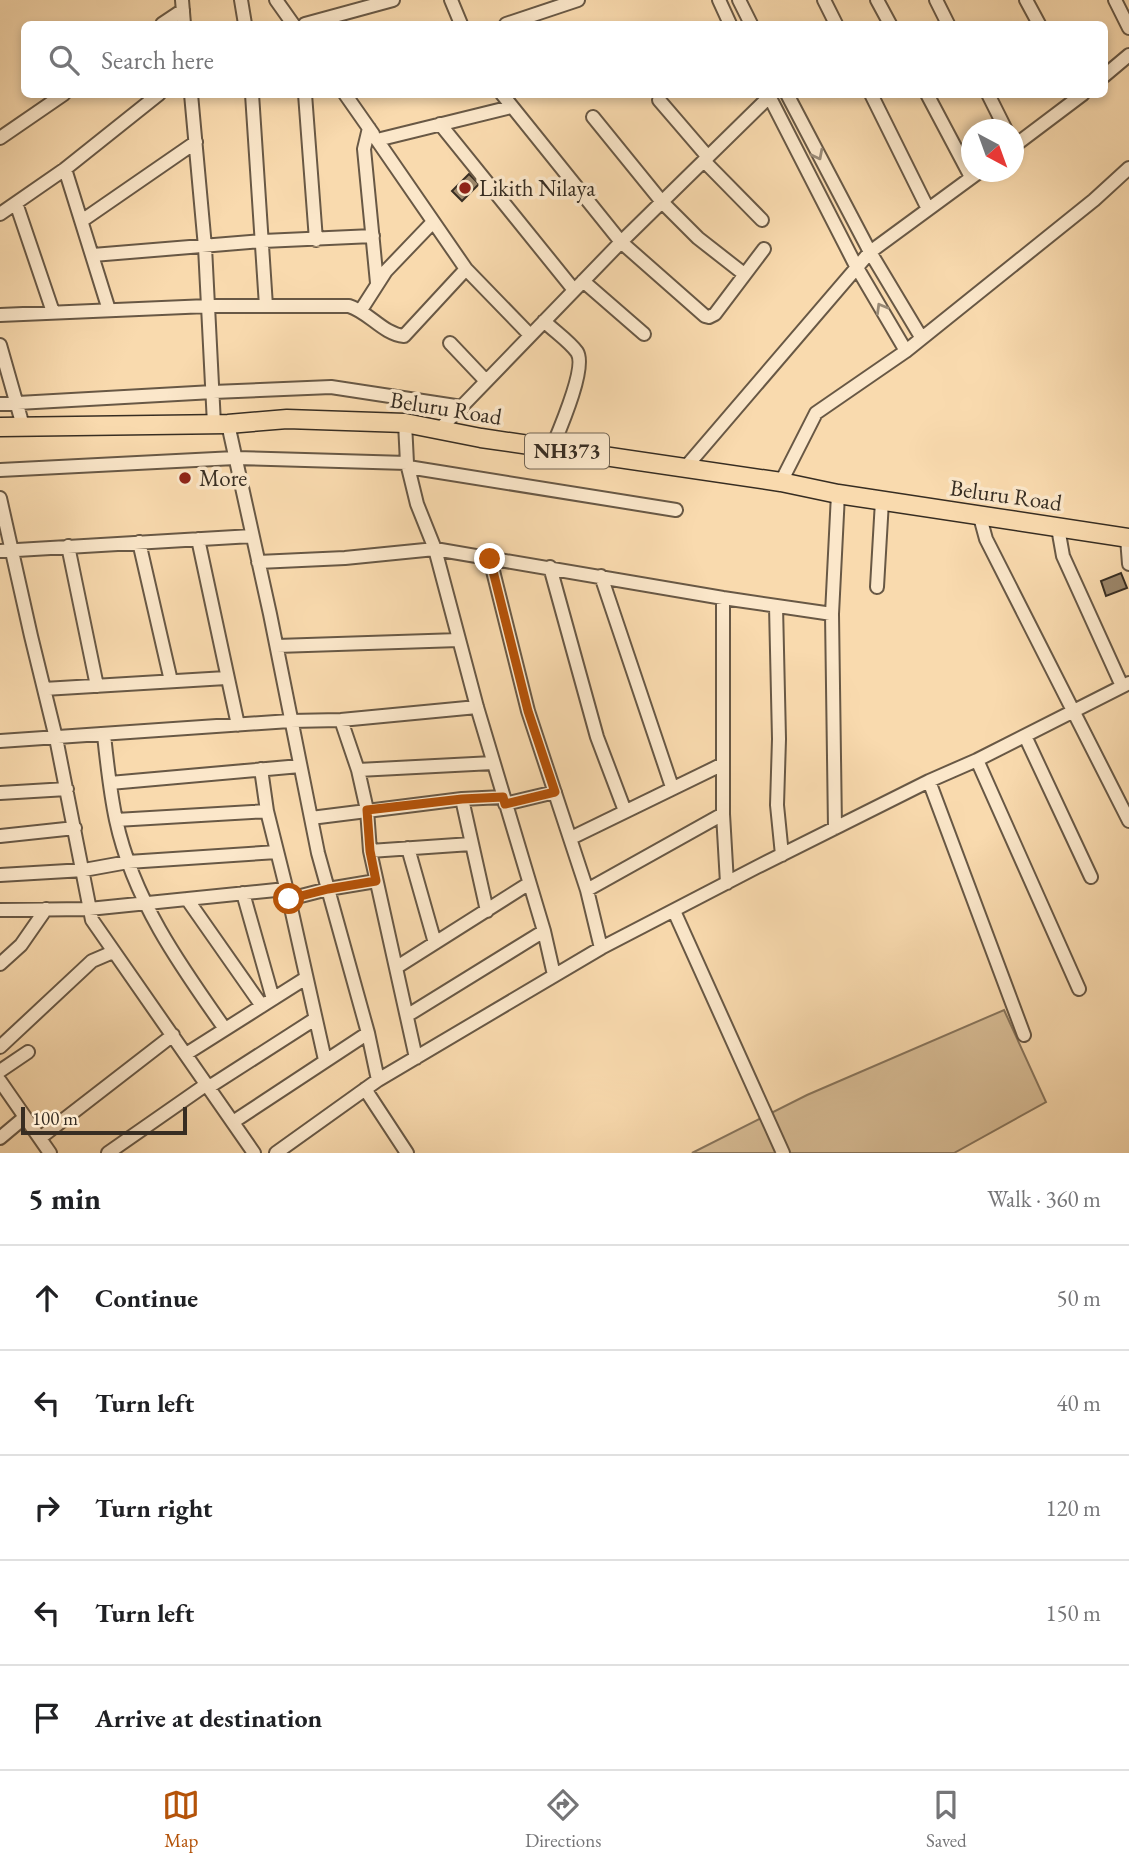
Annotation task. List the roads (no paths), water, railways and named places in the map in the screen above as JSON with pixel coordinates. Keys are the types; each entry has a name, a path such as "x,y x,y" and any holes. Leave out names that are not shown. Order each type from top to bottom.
{"highway":[{"name":"Beluru Road","path":"0,427 221,424 287,419 405,423 552,449 781,482 980,517 1128,538"}],"street":[{"path":"241,0 244,21"},
{"path":"276,0 291,21"},
{"path":"316,21 393,0"},
{"path":"451,0 460,21"},
{"path":"515,21 578,0"},
{"path":"739,0 750,21"},
{"path":"824,0 834,21"},
{"path":"877,0 888,21"},
{"path":"936,0 946,21"},
{"path":"1026,0 1037,21"},
{"path":"1115,0 1129,28"},
{"path":"724,3 729,21"},
{"path":"165,21 183,5"},
{"path":"1108,73 1129,55"},
{"path":"0,138 58,98"},
{"path":"0,214 65,169 154,98"},
{"path":"191,98 205,247 212,391 221,424 235,458 277,646 311,818 378,1080"},
{"path":"252,98 266,306"},
{"path":"304,98 316,240"},
{"path":"348,98 432,223 466,268 530,335"},
{"path":"439,430 621,242 767,98"},
{"path":"770,98 856,266 906,351"},
{"path":"789,98 870,252 921,337"},
{"path":"873,98 928,209"},
{"path":"929,98 961,151"},
{"path":"990,98 1000,119"},
{"path":"1024,137 1075,98"},
{"path":"377,140 440,124 506,100 621,242 709,317 715,314 764,249"},
{"path":"659,100 706,159 762,220"},
{"path":"593,117 662,202 698,238 744,274"},
{"path":"440,124 579,285 643,334"},
{"path":"369,128 364,149 377,283"},
{"path":"83,220 195,142"},
{"path":"781,482 816,413 906,351 1094,200 1129,168"},
{"path":"65,169 109,310"},
{"path":"685,468 856,266 870,252 964,182"},
{"path":"16,202 53,312"},
{"path":"361,310 377,283 432,223"},
{"path":"93,255 263,241 373,236"},
{"path":"0,315 208,306 349,306 361,310 385,329 404,336 466,268"},
{"path":"544,321 576,352 579,361 575,388 552,449"},
{"path":"450,343 486,381"},
{"path":"0,345 23,426"},
{"path":"0,404 212,391 331,387 462,407"},
{"path":"405,423 407,465 417,504 435,549 477,708 544,931 554,975"},
{"path":"0,470 235,458 407,465 676,510"},
{"path":"835,828 832,614 838,494"},
{"path":"0,498 5,551 57,738 92,920 254,1153"},
{"path":"877,587 882,501"},
{"path":"980,517 986,539 1129,821"},
{"path":"276,1153 365,1088 601,948 835,828 929,781 977,761 1126,685 1063,556 1058,528"},
{"path":"5,551 253,536"},
{"path":"1128,538 1129,564"},
{"path":"198,539 238,725"},
{"path":"139,542 171,681"},
{"path":"68,546 97,685"},
{"path":"258,562 345,558 435,549 832,614"},
{"path":"490,559 528,711 587,890 601,948"},
{"path":"550,567 597,737 625,811"},
{"path":"601,576 672,787"},
{"path":"723,598 723,814 727,883"},
{"path":"776,606 779,738 777,805 782,855"},
{"path":"277,646 460,640"},
{"path":"44,690 226,678"},
{"path":"0,740 341,720 477,708"},
{"path":"341,720 358,770 367,810 370,851 416,1058"},
{"path":"104,735 116,820 144,903 193,984 225,1029"},
{"path":"1025,736 1091,877"},
{"path":"977,761 1079,989"},
{"path":"358,770 493,763"},
{"path":"570,838 723,764"},
{"path":"110,783 300,766"},
{"path":"261,769 267,811 325,1060"},
{"path":"929,781 1024,1035"},
{"path":"0,793 67,789"},
{"path":"311,818 462,799 504,801 555,792"},
{"path":"462,799 487,911"},
{"path":"116,820 267,811"},
{"path":"587,890 723,814"},
{"path":"0,836 75,828"},
{"path":"370,851 471,844"},
{"path":"408,848 435,943"},
{"path":"0,875 84,870 128,862 277,852"},
{"path":"0,910 89,909 243,893 288,894 376,881"},
{"path":"397,967 528,884"},
{"path":"243,893 267,1003"},
{"path":"187,899 267,1003"},
{"path":"0,964 21,945 46,909"},
{"path":"674,911 783,1153"},
{"path":"408,1015 544,931"},
{"path":"0,1047 92,961 113,953"},
{"path":"186,1054 306,978"},
{"path":"108,1153 208,1085 315,1019"},
{"path":"233,1122 368,1033"},
{"path":"40,1138 173,1035"},
{"path":"0,1071 28,1052"},
{"path":"0,1081 50,1153"},
{"path":"365,1088 407,1153"},
{"path":"0,1138 25,1117"}],"place":[{"name":"Likith Nilaya","path":"465,188"},
{"name":"More","path":"185,478"}]}
